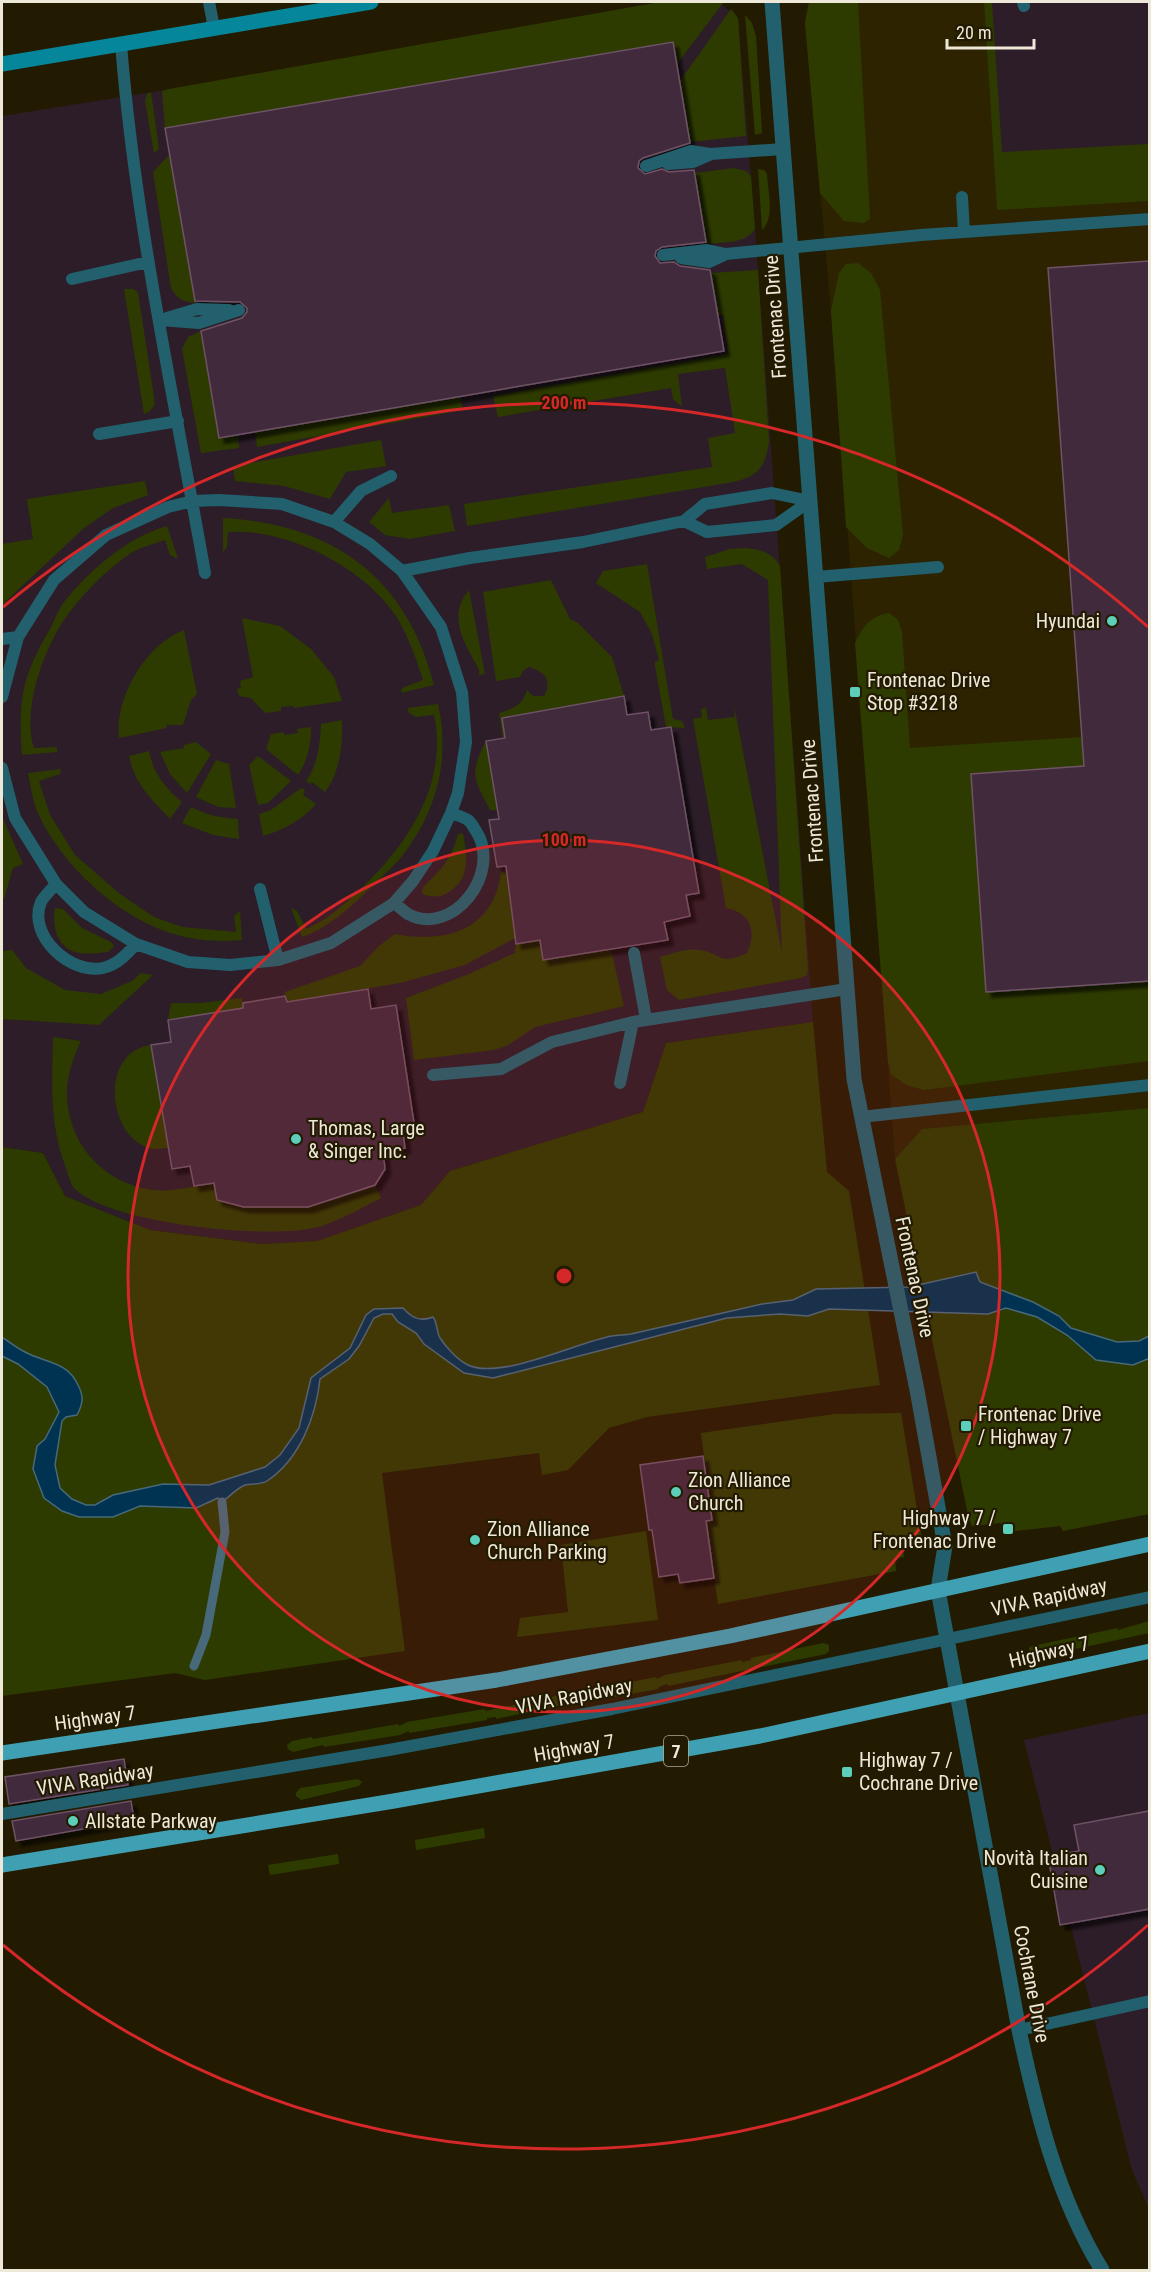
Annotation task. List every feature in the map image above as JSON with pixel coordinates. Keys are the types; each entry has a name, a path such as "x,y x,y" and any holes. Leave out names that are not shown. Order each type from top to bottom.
{"main road":[{"name":"Highway 7","path":"2,1753 497,1680 730,1636 1149,1544"},
{"name":"Highway 7","path":"2,1865 394,1801 760,1736 1149,1651"}],"street":[{"path":"2,64 371,2"},
{"name":"Frontenac Drive","path":"772,2 854,1079 917,1390 945,1546 938,1590 946,1638"},
{"name":"Cochrane Drive","path":"946,1638 1018,2030 1032,2091 1055,2170 1073,2216 1102,2271"}],"lane":[{"path":"209,2 214,28"},
{"path":"121,44 127,122 148,262 205,573"},
{"path":"646,166 691,151 710,154 783,149"},
{"path":"962,197 964,232"},
{"path":"663,255 707,250 726,254 964,232 1149,219"},
{"path":"72,279 148,262"},
{"path":"197,309 239,310 200,323 160,320 197,309"},
{"path":"99,434 178,421"},
{"path":"334,522 361,491 391,476"},
{"path":"402,571 470,558 583,542 684,520 705,504 772,493 810,501"},
{"path":"2,697 18,637 54,580 106,536 168,507 193,501 219,500 282,504 334,522 370,544 402,571 441,627 462,692 466,742 458,793 451,813 433,851 413,881 394,903 331,943 278,960 230,965 188,962 136,944 84,912 56,884 15,818 2,768"},
{"path":"684,520 707,532 776,525 810,501"},
{"path":"816,577 938,567"},
{"path":"2,639 18,637"},
{"path":"394,903 409,915 424,919 443,916 460,907 474,892 482,875 484,855 479,836 469,820 451,813"},
{"path":"56,884 42,901 38,917 40,929 47,942 60,954 76,966 104,968 124,958 136,944"},
{"path":"260,889 278,960"},
{"path":"634,953 646,1019"},
{"path":"433,1075 501,1069 552,1042 646,1019 847,989"},
{"path":"620,1083 633,1022"},
{"path":"861,1117 1149,1085"},
{"name":"VIVA Rapidway","path":"2,1814 389,1750 612,1709 1149,1597"},
{"path":"1018,2030 1149,2001"}],"shaded area":[{"path":"719,2 738,18 813,1022 666,1043 643,1112 450,1171 421,1205 317,1241 263,1244 150,1230 65,1196 43,1153 2,1147 2,116"},
{"path":"809,2 984,2 997,210 1149,201 1149,1108 922,1129 895,1159 831,311 805,23"},
{"path":"984,2 1149,2 1149,201 997,210"},
{"path":"1149,1713 1149,2209 1132,2170 1024,1740"}],"green space":[{"path":"660,2 723,3 677,64 673,42 165,128 162,91 169,89"},
{"path":"809,2 858,2 870,219 864,223 844,221 820,193 805,23"},
{"path":"984,2 992,2 1002,152 1149,144 1149,201 997,210"},
{"path":"731,9 738,18 746,136 690,142 680,81"},
{"path":"745,15 752,23 756,36 762,133 755,135"},
{"path":"151,92 159,149 154,153 145,101 147,94"},
{"path":"169,155 196,303 181,299 171,288 153,172"},
{"path":"734,168 746,171 751,176 755,229 740,240 706,244 695,173"},
{"path":"758,169 764,170 767,174 770,211 762,230"},
{"path":"858,263 871,273 880,290 903,535 899,550 889,558 867,548 846,527 831,311 839,273 846,264"},
{"path":"758,270 769,441 764,462 753,475 727,483 467,526 464,504 712,467 708,438 735,433 725,368 678,374 682,407 673,399 671,388 498,417 493,396 728,354 723,315 718,315 711,273"},
{"path":"124,289 133,289 138,292 155,404 150,411 144,414"},
{"path":"201,331 219,438 238,435 239,448 201,453 182,349 188,337"},
{"path":"460,397 463,410 257,447 255,432"},
{"path":"381,440 386,466 346,472 330,499 284,486 235,481 233,466"},
{"path":"145,481 148,495 113,508 84,528 2,605 2,544 33,539 27,499"},
{"path":"389,498 392,513 449,505 455,531 410,539 385,535 369,522"},
{"path":"223,518 262,522 298,531 331,545 359,563 384,586 405,614 422,647 434,685 401,693 402,688 423,680 408,639 396,616 382,598 364,582 322,554 298,544 251,532 228,532 227,547 223,552"},
{"path":"167,526 178,559 170,555 165,540 131,553 109,570 88,591 60,626 48,648 38,676 30,721 34,748 57,747 57,752 22,755 21,716 24,687 35,657 62,605 74,590 110,556 138,538"},
{"path":"745,548 765,552 773,557 780,566 808,970 807,975 801,978 679,1000 667,990 660,957 693,950 706,951 720,958 730,959 747,953 751,937 750,924 746,919 734,910 726,908 693,719 702,717 701,709 706,708 708,720 735,717 734,705 782,953 768,580 742,564 707,569 705,557 730,549"},
{"path":"647,564 673,719 682,721 685,728 666,727 655,666 655,662 659,660 652,634 640,612 596,583 603,571"},
{"path":"551,580 570,619 578,623 612,657 624,696 502,718 505,738 503,738 499,713 517,706 523,700 527,690 533,696 544,696 548,685 543,674 529,667 520,677 496,681 483,592"},
{"path":"469,590 485,674 479,675 458,620 462,600"},
{"path":"889,613 898,620 902,632 910,748 1082,737 1099,765 971,774 986,992 1149,981 1149,1061 924,1090 906,1085 891,1074 888,1061 855,643 868,623 882,614"},
{"path":"242,618 280,626 311,649 334,677 342,701 294,708 293,706 281,707 281,711 265,713 251,698 239,696 237,689 241,688 240,681 253,677"},
{"path":"184,630 197,694 191,700 183,725 166,725 167,728 119,738 122,706 135,674 157,647"},
{"path":"438,704 442,725 441,766 431,806 423,825 399,860 354,903 330,923 302,937 291,908 297,911 306,929 332,914 373,877 406,837 429,791 435,767 437,741 434,715 416,717 409,713 407,708"},
{"path":"342,720 340,758 325,792 312,782 310,784 306,781 316,761 321,724"},
{"path":"311,727 308,752 298,775 266,749 271,734 298,733 297,729"},
{"path":"486,741 497,810 490,810 477,783 477,761"},
{"path":"196,742 211,754 187,793 170,774 160,752 184,748 184,745"},
{"path":"149,751 153,766 161,780 182,802 170,819 139,783 131,766 129,756"},
{"path":"258,756 291,781 268,803 258,805 249,765"},
{"path":"216,760 229,764 236,808 218,807 196,797"},
{"path":"61,769 60,774 39,781 50,815 75,855 120,894 154,917 182,927 236,932 234,916 240,911 242,940 208,940 174,934 133,916 94,887 61,852 34,803 28,773"},
{"path":"301,788 305,790 303,795 316,804 292,824 263,836 259,814 271,810"},
{"path":"191,807 214,816 238,819 239,839 213,835 182,823"},
{"path":"2,816 23,864 13,868 2,900"},
{"path":"463,833 466,866 461,880 456,887 442,895 422,894 423,887 449,857 458,834"},
{"path":"506,871 515,938 465,965 400,983 287,1002 285,992 360,966 379,946 395,934 432,937 449,934 478,920 489,908 497,892 501,872"},
{"path":"55,908 63,909 82,928 111,942 114,946 108,952 87,954 69,949 63,945 57,934 54,921"},
{"path":"540,940 543,960 611,950 624,1006 535,1027 508,1045 494,1050 414,1060 406,998 469,974 515,953 516,944"},
{"path":"12,950 26,968 65,990 101,994 132,981 141,973 153,975 99,1025 2,1019 2,951"},
{"path":"242,998 243,1008 168,1020 171,1003 201,1003"},
{"path":"813,1022 827,1172 849,1191 880,1385 647,1417 609,1428 568,1470 542,1475 539,1453 382,1473 405,1651 205,1680 175,1673 2,1696 2,1147 43,1153 65,1196 150,1230 263,1244 317,1241 421,1205 450,1171 643,1112 666,1043"},
{"path":"53,1037 81,1041 68,1083 68,1108 80,1142 91,1157 119,1179 154,1190 214,1183 217,1200 244,1207 308,1207 375,1185 381,1198 321,1226 291,1231 227,1230 190,1226 154,1220 94,1201 73,1187 57,1136 53,1103"},
{"path":"151,1045 168,1148 154,1149 138,1143 127,1131 119,1115 115,1097 116,1079 122,1063 134,1051"},
{"path":"1149,1108 1149,1514 1063,1531 1060,1526 1007,1532 1000,1523 972,1526 895,1159 922,1129"},
{"path":"901,1413 922,1539 902,1542 904,1557 895,1558 896,1571 718,1604 706,1521 712,1519 701,1433 835,1414"},
{"path":"646,1531 658,1620 517,1637 520,1618 568,1612 561,1545"},
{"path":"1149,1621 1149,1633 1034,1658 1029,1655 1029,1648 1032,1646 1118,1628 1118,1630"},
{"path":"823,1643 829,1645 829,1651 826,1654 668,1686 667,1684 658,1689 581,1703 581,1701 496,1719 496,1717 487,1718 487,1720 409,1733 409,1731 400,1735 324,1747 323,1745 293,1752 288,1749 287,1745 292,1741 312,1737 313,1739 398,1724 399,1726 407,1722 485,1709 485,1711 656,1677 657,1679 665,1675 742,1660 742,1662 751,1660 751,1658"},
{"path":"358,1779 362,1782 359,1786 301,1800 296,1796 300,1788"},
{"path":"484,1828 485,1838 416,1850 415,1840"},
{"path":"338,1854 339,1864 270,1875 268,1865"}],"water":[{"path":"976,1272 980,1282 1033,1302 1059,1316 1071,1328 1117,1342 1139,1341 1149,1336 1150,1358 1133,1365 1096,1360 1067,1335 1037,1317 1006,1308 988,1314 829,1309 808,1316 780,1314 727,1318 493,1378 464,1373 424,1344 416,1333 398,1322 392,1314 383,1314 374,1318 349,1359 320,1379 315,1407 304,1436 289,1461 267,1481 245,1485 222,1502 218,1498 196,1508 140,1506 113,1517 79,1517 62,1511 44,1498 33,1469 37,1446 45,1439 59,1412 47,1387 18,1364 2,1356 2,1337 33,1356 62,1367 68,1371 78,1385 82,1404 77,1415 66,1417 62,1421 55,1465 60,1488 72,1499 86,1505 95,1505 113,1495 163,1484 209,1485 265,1467 280,1455 299,1428 311,1378 350,1348 366,1315 374,1309 403,1308 416,1318 433,1317 440,1338 459,1359 466,1364 480,1368 497,1368 517,1365 612,1336 631,1334 762,1304 793,1300 816,1289 909,1287"}],"building":[{"path":"673,42 690,143 643,158 639,161 638,168 645,174 662,169 669,172 694,170 706,242 662,247 656,251 655,256 660,263 674,262 680,266 710,270 724,351 219,438 201,331 242,318 247,308 240,302 195,301 165,128"},
{"name":"Hyundai","path":"1149,261 1149,981 986,992 971,774 1084,766 1048,268"},
{"path":"624,696 627,715 648,712 651,730 671,727 699,893 686,895 690,916 664,922 668,940 543,960 540,940 516,944 506,866 497,867 489,820 499,819 486,741 505,738 502,718"},
{"path":"368,989 371,1009 396,1005 414,1123 402,1125 405,1148 383,1151 385,1169 375,1185 308,1207 244,1207 217,1200 214,1183 194,1186 190,1166 172,1169 151,1045 171,1042 168,1020 243,1008 243,1003 285,996 287,1002"},
{"name":"Zion Alliance Church","path":"703,1456 712,1520 706,1521 714,1578 680,1583 678,1574 659,1577 652,1530 649,1530 640,1465"},
{"name":"Allstate Parkway","path":"124,1759 128,1785 9,1804 5,1777"},
{"name":"Allstate Parkway","path":"131,1801 134,1820 16,1841 12,1821"},
{"name":"Novità Italian Cuisine","path":"1149,1811 1149,1909 1060,1925 1048,1856 1079,1851 1074,1825"}],"waterway":[{"path":"194,1666 206,1635 225,1532 222,1502"}],"place":[{"name":"Hyundai","path":"1112,621"},
{"name":"Frontenac Drive Stop #3218","path":"855,692"},
{"name":"Thomas, Large & Singer Inc.","path":"296,1139"},
{"name":"Frontenac Drive / Highway 7","path":"966,1426"},
{"name":"Zion Alliance Church","path":"676,1492"},
{"name":"Highway 7 / Frontenac Drive","path":"1008,1529"},
{"name":"Zion Alliance Church Parking","path":"475,1540"},
{"name":"Highway 7 / Cochrane Drive","path":"847,1772"},
{"name":"Allstate Parkway","path":"73,1821"},
{"name":"Novità Italian Cuisine","path":"1100,1870"}]}
